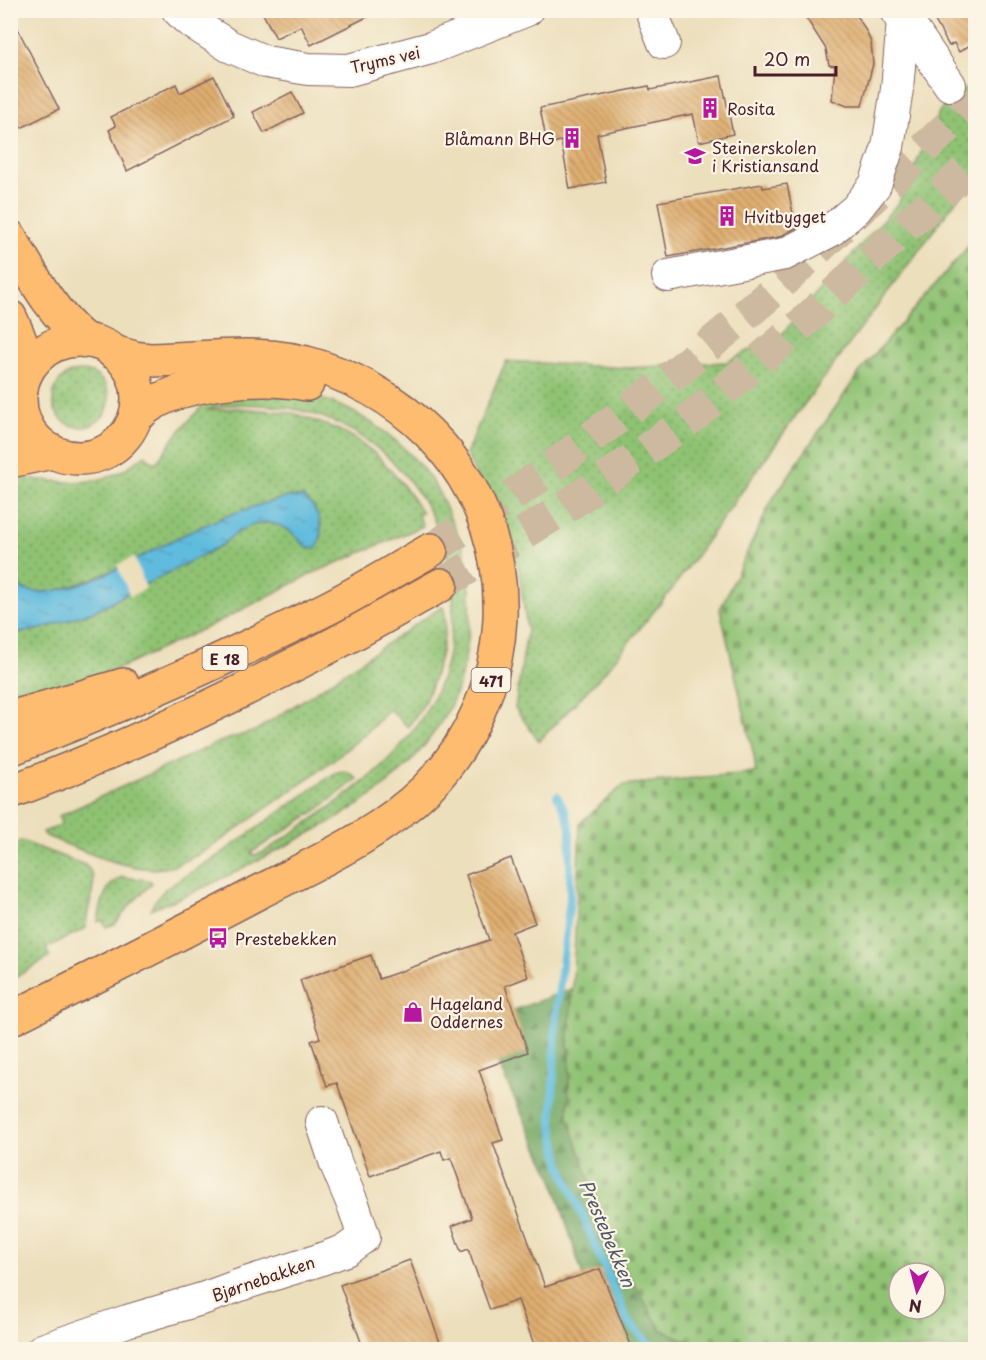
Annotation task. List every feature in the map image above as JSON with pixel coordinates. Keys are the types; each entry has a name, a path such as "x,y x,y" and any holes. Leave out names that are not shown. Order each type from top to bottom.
{"main road":[{"path":"10,237 53,309 70,327 124,362 132,374 136,388 138,403 135,418"},
{"path":"10,317 22,341 25,354 19,386 21,410 28,430 51,452"},
{"name":"471","path":"10,1019 322,861 375,830 424,791 464,742 482,705 490,684 498,644 501,612 499,581 491,540 472,493 455,464 442,447 412,417 360,383 300,361 258,356 150,360 73,341 61,343 40,355 31,364 19,386"},
{"name":"471","path":"10,999 331,835 397,791 437,749 458,715 477,660 482,621 482,593 474,544 456,501 440,475 415,444 384,419 351,399 295,382 258,379 218,383 179,392 150,405 135,418 122,440 101,454 76,458 51,452"},
{"path":"10,461 51,452"},
{"name":"E 18","path":"10,749 81,722 212,664 329,607 431,550"},
{"name":"E 18","path":"10,792 47,779 184,719 310,657 441,585"},
{"name":"E 18","path":"10,718 141,680 212,664"}],"street":[{"name":"Tryms vei","path":"178,10 188,20 229,46 266,62 308,69 349,70 431,48 527,10"},
{"path":"651,10 664,43"},
{"path":"899,16 911,27 950,85"},
{"path":"668,276 785,254 831,231 856,209 875,185 888,147 897,89 899,16"},
{"name":"Bjørnebakken","path":"42,1350 346,1250 364,1237 322,1122"}],"green space":[{"path":"975,81 975,175 800,410 673,588 602,675 539,741 515,708 527,630 518,565 466,454 506,361 628,368 726,362 782,334 899,202 940,110"},
{"path":"975,239 975,1349 705,1349 661,1329 606,1237 601,1213 568,1117 570,1056 568,1044 580,823 623,785 756,772 720,609 772,500 861,370"},
{"path":"81,371 96,376 104,384 109,399 104,414 96,422 81,427 66,422 58,414 53,399 58,384 66,376"},
{"path":"256,394 310,397 344,408 376,426 390,437 417,462 428,476 442,498 465,553 470,602 464,665 454,698 435,731 392,780 336,819 244,868 151,909 165,889 216,857 335,773 347,772 357,779 320,808 251,854 264,852 359,786 401,746 419,723 437,689 448,653 453,593 445,549 432,517 415,488 394,463 368,441 340,424 308,412 249,404 214,407 207,410 239,408 293,413 337,429 356,439 377,455 401,482 422,512 418,515 423,526 311,574 127,665 38,699 11,705 11,634 41,629 96,610 222,545 236,533 252,525 269,523 278,525 290,531 308,548 314,508 303,497 289,497 270,502 210,524 87,581 58,590 36,592 11,583 10,478 62,482 88,481 117,473 145,455 153,462 157,462 177,434 201,407 222,398"},
{"path":"443,607 445,627 443,641 432,683 424,703 408,727 389,709 368,732 310,778 225,838 188,860 164,868 135,867 88,853 46,836 43,832 61,825 59,816 219,742 255,731"},
{"path":"21,841 85,865 92,873 93,887 86,928 46,948 50,957 11,980 11,845"},
{"path":"122,877 147,880 152,883 115,924 106,927 102,920 98,922 102,902 111,885"},
{"path":"573,988 568,1044 661,1329 705,1349 589,1349 599,1328 552,1177 483,1033 450,1034"}],"water":[{"path":"289,497 303,497 316,512 321,534 316,548 307,548 290,531 278,525 260,523 252,525 236,533 222,545 96,610 41,629 11,634 10,583 36,592 68,588 104,575 224,517"}],"pier":[{"path":"134,557 146,588 130,597 117,565"}],"building":[{"path":"261,10 381,10 311,45 301,26 276,38"},
{"path":"801,10 853,10 864,27 871,42 873,64 862,106 847,106 832,100 835,66 829,65 826,49"},
{"path":"929,10 975,10 975,42 959,52 954,43 949,46"},
{"path":"10,14 59,109 21,128 10,107"},
{"path":"214,76 234,116 127,171 109,130 116,126 111,117 176,84 180,93"},
{"name":"Blåmann BHG","path":"721,76 733,134 699,142 693,114 597,134 606,182 570,189 561,141 547,144 540,108 649,86 650,90"},
{"path":"292,92 303,113 264,133 253,112"},
{"name":"Hvitbygget","path":"762,184 763,188 787,184 796,228 779,237 668,257 658,202"},
{"name":"Hageland Oddernes","path":"511,858 535,923 512,932 528,977 505,986 528,1052 479,1070 503,1140 493,1143 545,1287 600,1269 633,1350 536,1350 518,1300 490,1310 468,1249 461,1252 452,1226 472,1218 451,1158 444,1160 441,1151 370,1176 337,1083 327,1086 311,1041 320,1038 300,980 371,955 379,979 489,940 466,875"},
{"path":"410,1260 441,1345 429,1350 364,1350 340,1285"}],"waterway":[{"name":"Prestebekken","path":"557,796 570,827 570,899 556,1015 552,1124 561,1166 627,1320 651,1346 659,1350"}],"tunnel":[{"path":"431,550 536,479 660,386 769,295 976,100"},
{"path":"441,585 566,507 695,415 804,322 976,161"}],"place":[{"name":"Rosita","path":"710,108"},
{"name":"Blåmann BHG","path":"572,138"},
{"name":"Steinerskolen i Kristiansand","path":"695,156"},
{"name":"Hvitbygget","path":"727,216"},
{"name":"Prestebekken","path":"218,938"},
{"name":"Hageland Oddernes","path":"413,1012"}]}
